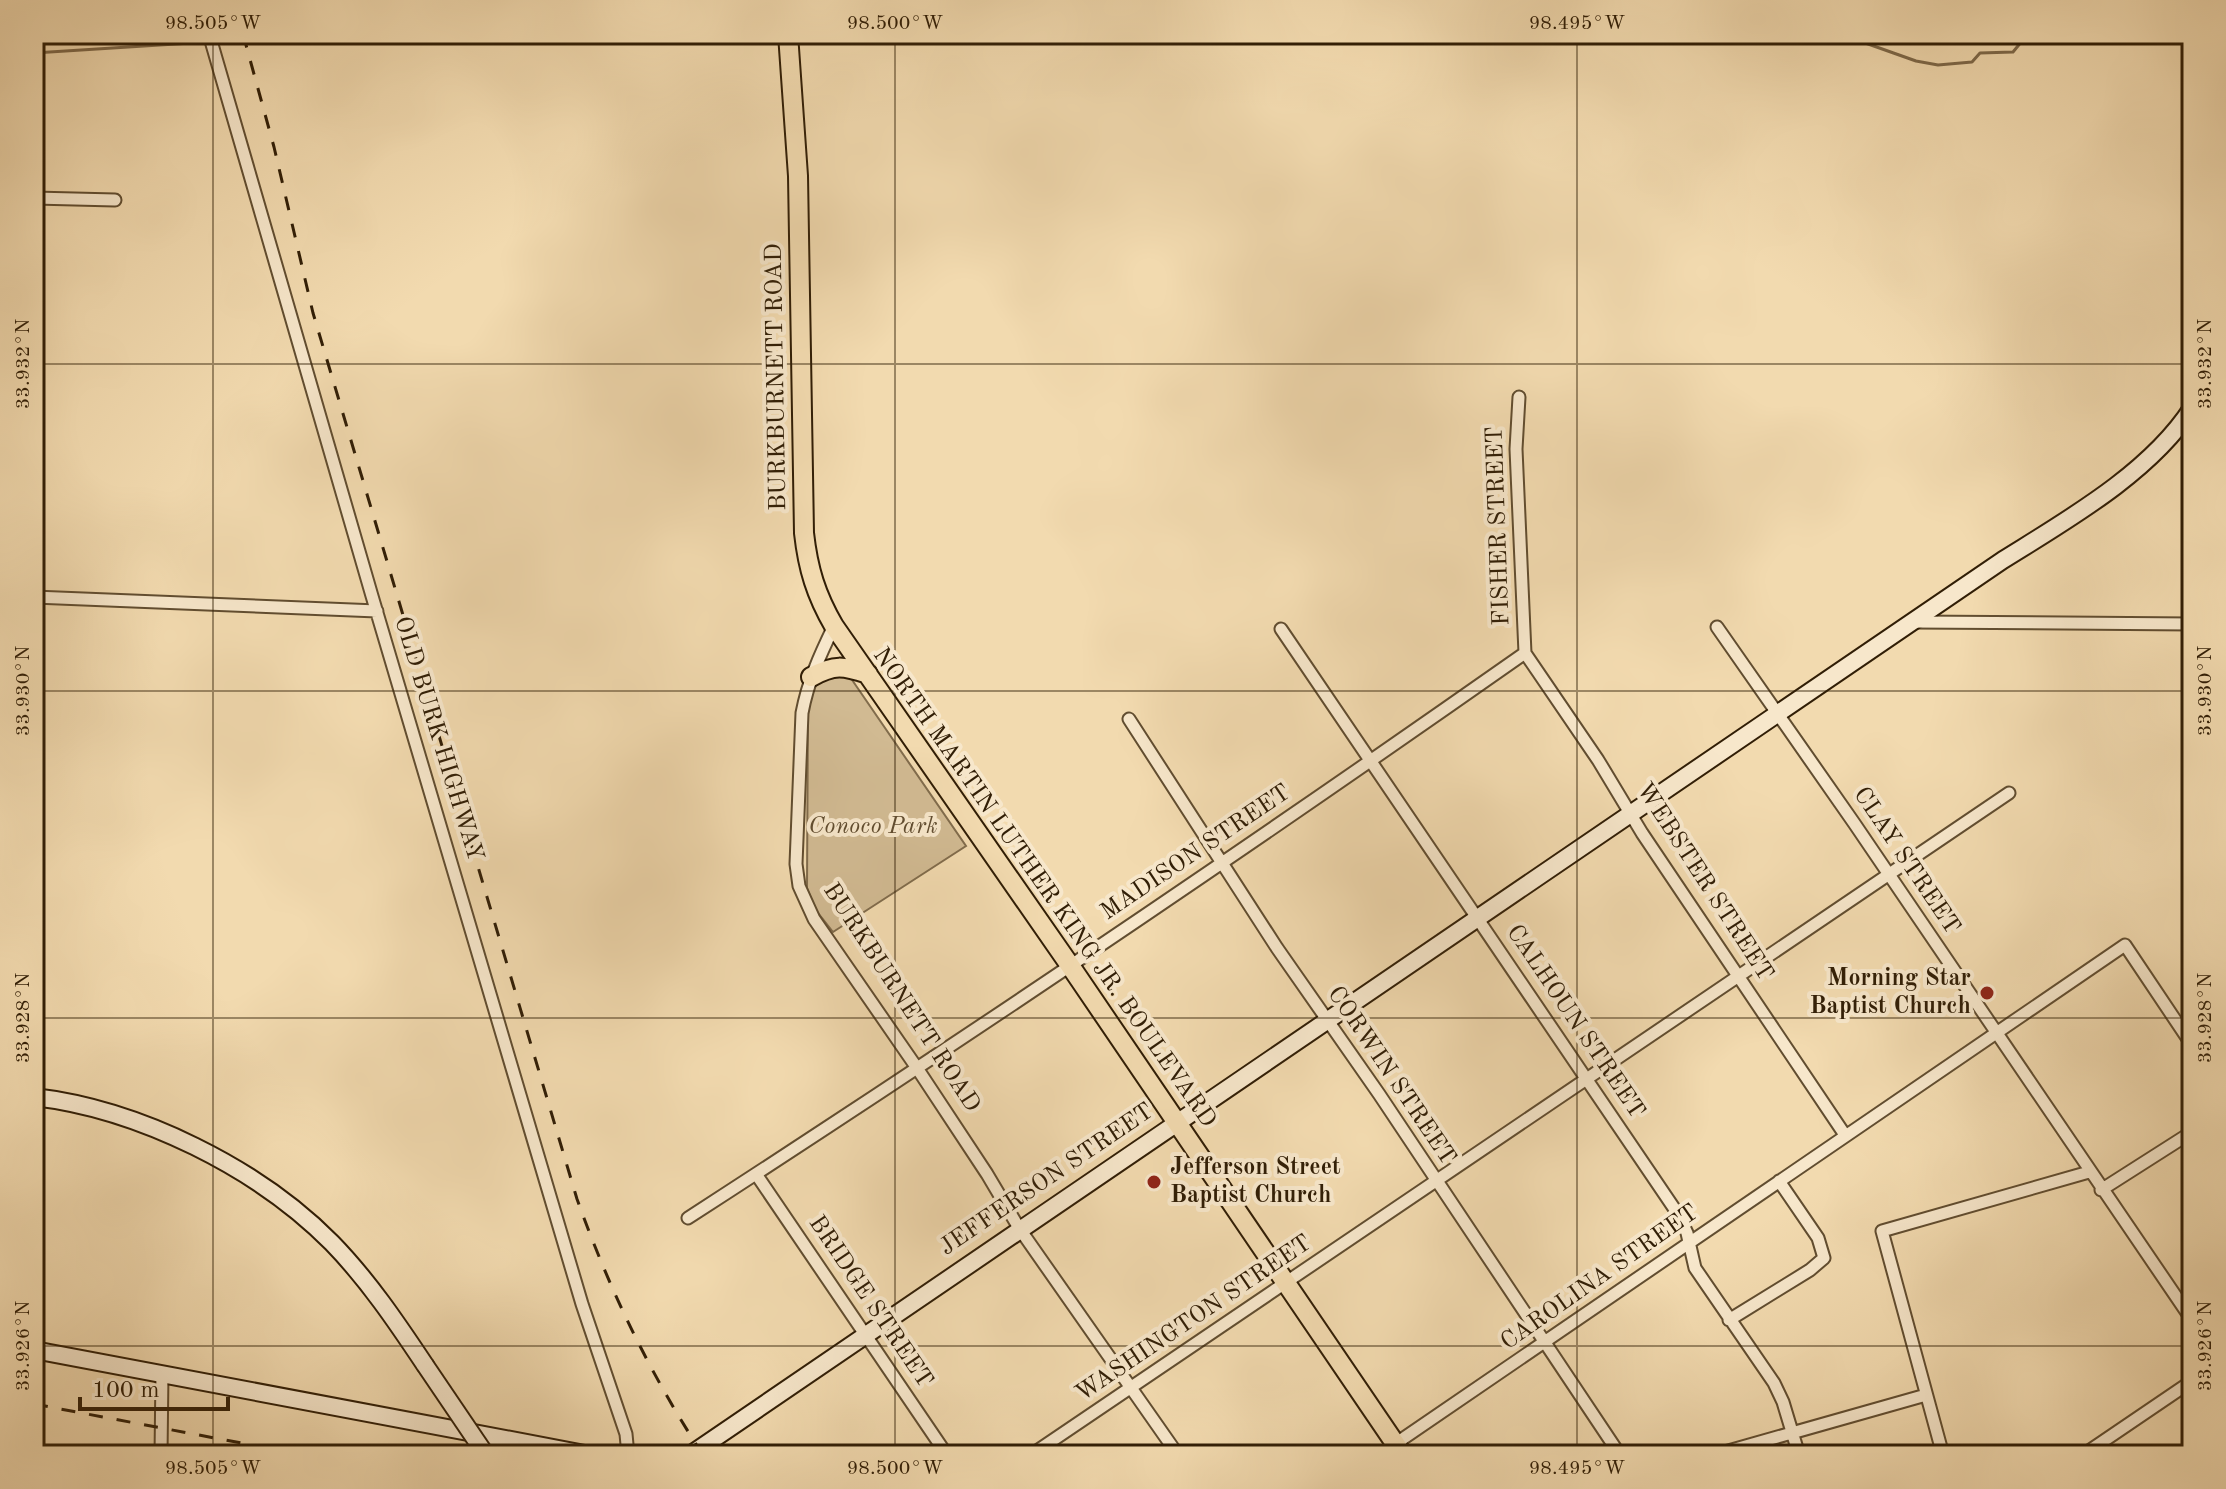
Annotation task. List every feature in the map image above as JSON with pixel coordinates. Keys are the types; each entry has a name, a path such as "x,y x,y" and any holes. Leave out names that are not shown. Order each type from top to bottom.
{"main road":[{"name":"BURKBURNETT ROAD","path":"788,34 798,176 804,533 810,575 834,626"},
{"name":"NORTH MARTIN LUTHER KING JR. BOULEVARD","path":"834,626 1287,1283 1392,1451"},
{"path":"811,677 829,667 868,674"}],"street":[{"name":"OLD BURK HIGHWAY","path":"209,34 582,1304 626,1434 628,1455"},
{"path":"34,198 115,200"},
{"name":"FISHER STREET","path":"1519,397 1516,449 1525,653"},
{"name":"JEFFERSON STREET","path":"690,1455 1477,916 2109,490 2173,433 2192,408"},
{"path":"34,597 377,611"},
{"path":"1911,622 2192,624"},
{"name":"BURKBURNETT ROAD","path":"834,626 811,677 802,713 796,864 799,886 814,919 917,1068 1019,1228 1178,1455"},
{"name":"CLAY STREET","path":"1717,627 2192,1320"},
{"name":"CALHOUN STREET","path":"1281,629 1678,1214 1695,1268 1774,1383 1799,1455"},
{"name":"MADISON STREET","path":"688,1218 1221,863 1525,653"},
{"name":"WEBSTER STREET","path":"1525,653 1845,1135"},
{"name":"CORWIN STREET","path":"1129,719 1221,863 1620,1455"},
{"name":"WASHINGTON STREET","path":"1031,1455 2009,793"},
{"name":"CAROLINA STREET","path":"1392,1451 1845,1135 2125,945 2192,1045"},
{"path":"34,1097 75,1103 149,1128 203,1151 266,1188 332,1243 365,1279 486,1455"},
{"path":"2101,1190 2192,1132"},
{"path":"1943,1455 1882,1231 2089,1172"},
{"name":"BRIDGE STREET","path":"756,1174 947,1455"},
{"path":"1729,1320 1824,1258 1818,1238 1779,1181"},
{"path":"34,1350 590,1455"},
{"path":"161,1455 162,1373"},
{"path":"2083,1455 2192,1381"},
{"path":"1714,1455 1926,1395"}],"green space":[{"name":"Conoco Park","path":"848,674 966,846 833,932 815,909 807,888 808,701 818,679"}],"waterway":[{"path":"215,40 257,34"},
{"path":"305,34 318,42 376,34"},
{"path":"1791,34 1818,38 1840,34 1916,61 1938,65 1972,62 1980,53 2013,52 2022,41 2060,39 2067,34"},
{"path":"34,53 207,42"}],"railway":[{"path":"243,34 274,147 313,313 577,1199 632,1330 665,1393 703,1455"},
{"path":"34,1404 305,1455"}],"place":[{"name":"Morning Star Baptist Church","path":"1987,993"},
{"name":"Jefferson Street Baptist Church","path":"1154,1182"}]}
